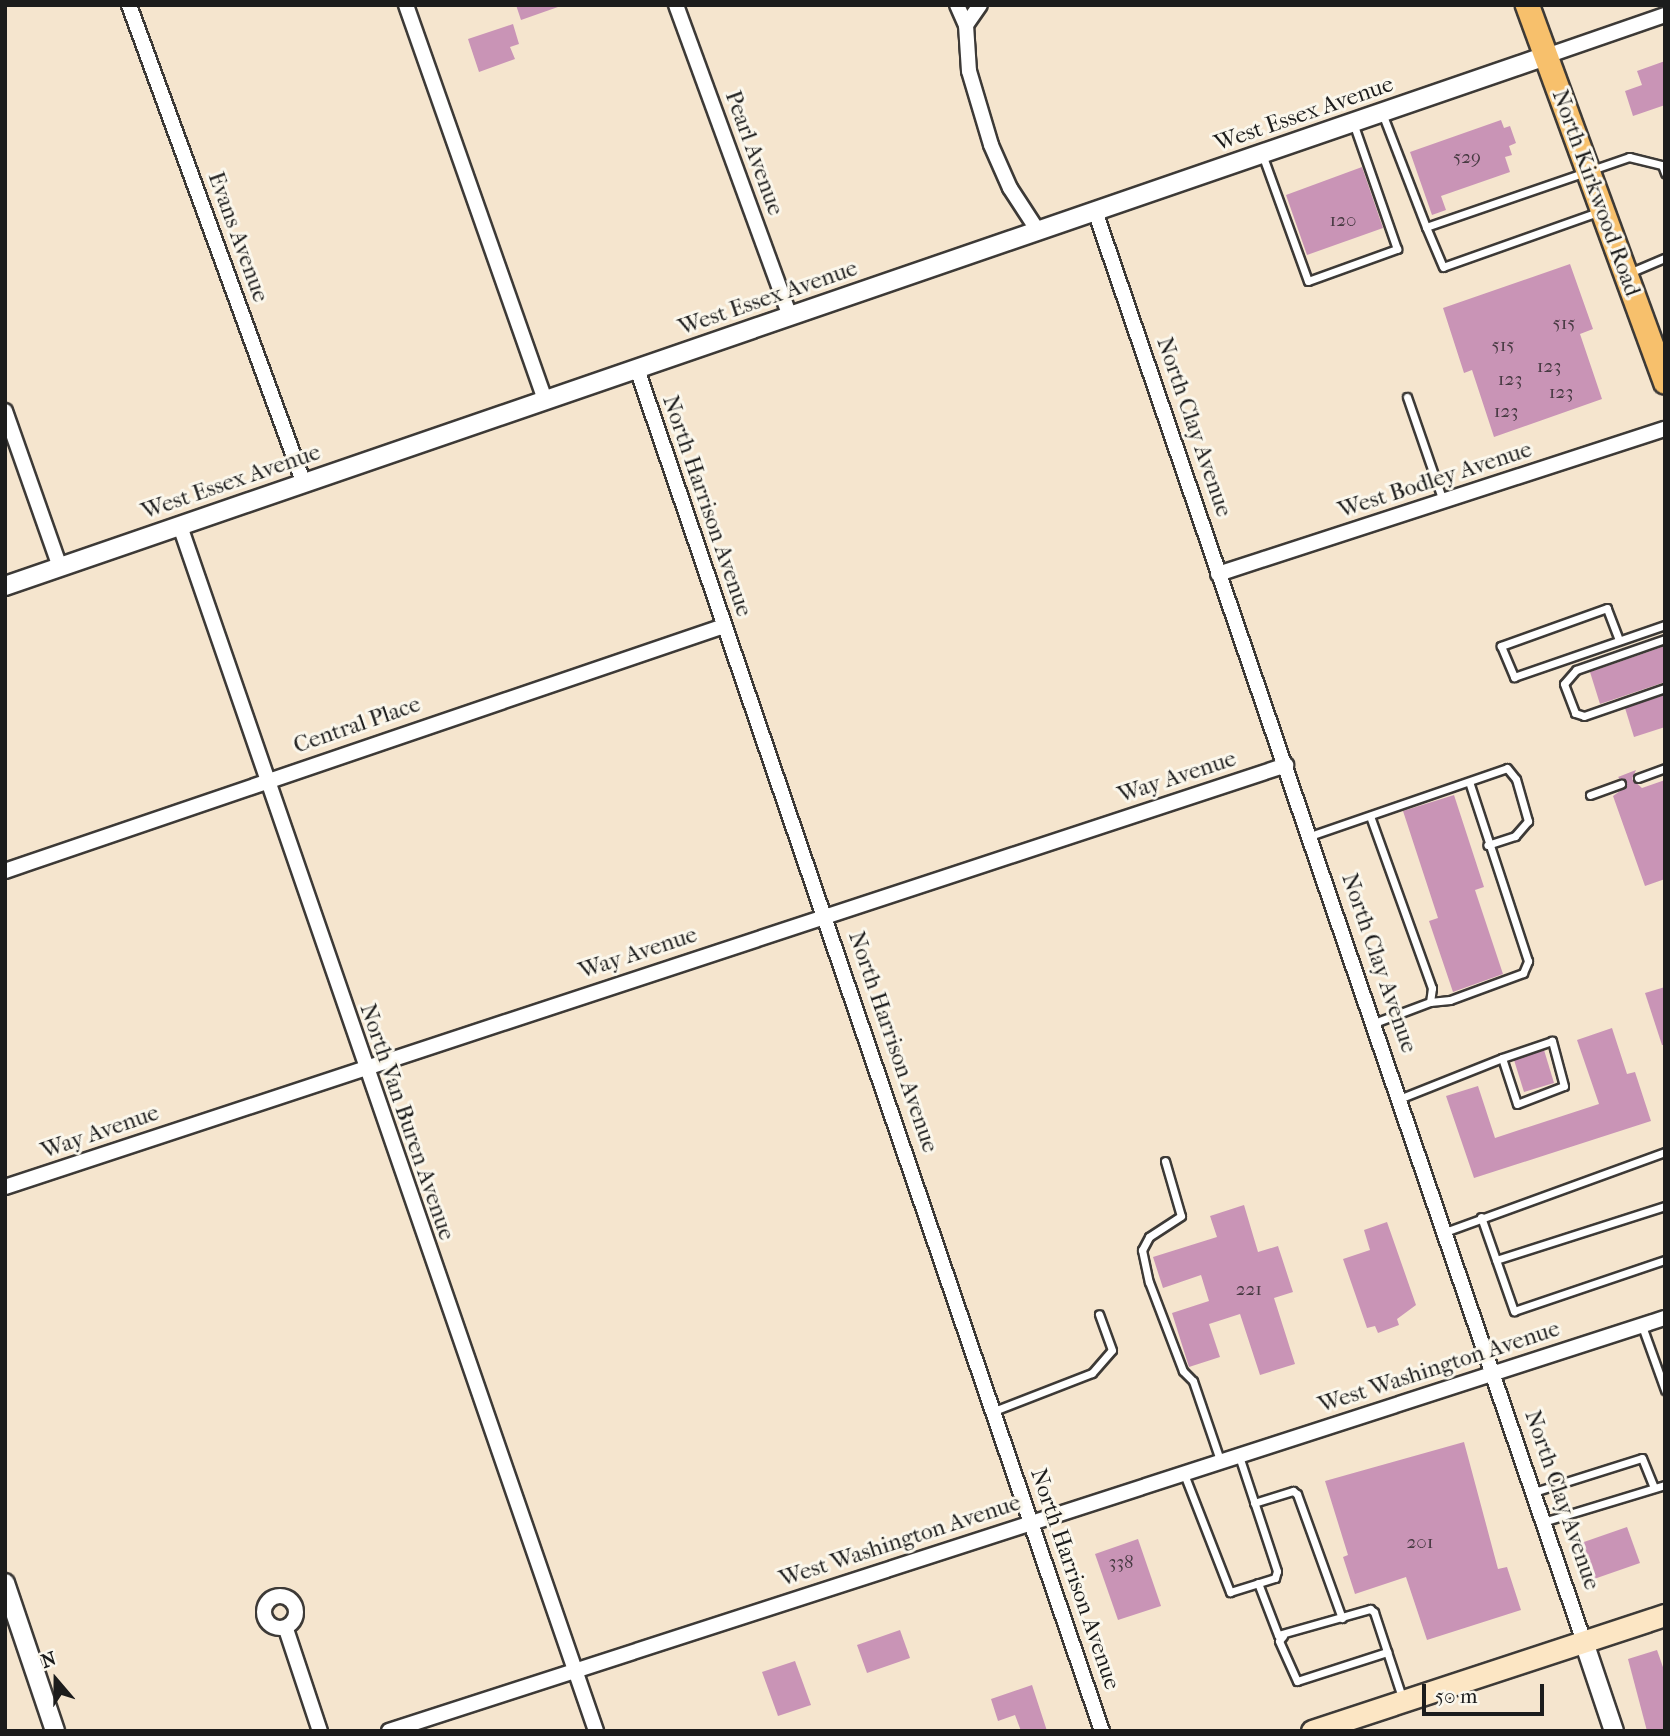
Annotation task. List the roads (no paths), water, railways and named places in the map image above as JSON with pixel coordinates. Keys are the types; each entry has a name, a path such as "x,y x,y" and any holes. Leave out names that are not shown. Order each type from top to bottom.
{"main road":[{"name":"North Kirkwood Road","path":"1527,5 1665,382"},
{"path":"1312,1731 1665,1615"}],"street":[{"name":"Evans Avenue","path":"130,5 304,484"},
{"path":"406,5 545,400"},
{"name":"Pearl Avenue","path":"676,5 790,316"},
{"path":"957,5 966,25 969,71 991,145 1010,188 1038,231"},
{"path":"966,25 980,5"},
{"path":"1546,56 1665,15"},
{"name":"West Essex Avenue","path":"5,586 1546,56"},
{"name":"North Clay Avenue","path":"1096,212 1614,1731"},
{"name":"North Harrison Avenue","path":"637,369 826,915 1102,1731"},
{"path":"5,411 60,567"},
{"name":"West Bodley Avenue","path":"1218,574 1665,429"},
{"name":"North Van Buren Avenue","path":"180,526 264,780 596,1731"},
{"name":"Central Place","path":"5,871 264,780 724,626"},
{"name":"Way Avenue","path":"5,1187 1286,765"},
{"name":"West Washington Avenue","path":"389,1731 1665,1318"},
{"path":"5,1583 55,1731"},
{"path":"286,1629 320,1731"}],"lane":[{"path":"1382,113 1443,267 1602,210"},
{"path":"1262,154 1307,281 1397,249 1353,123"},
{"path":"1426,227 1629,157 1662,165 1665,173"},
{"path":"1625,274 1665,258"},
{"path":"1407,397 1443,501"},
{"path":"1619,640 1607,608 1501,646 1514,677 1665,625"},
{"path":"1665,639 1576,670 1564,684 1575,713 1584,716 1665,688"},
{"path":"1310,836 1507,768 1516,779 1528,821 1515,836 1487,845"},
{"path":"1638,778 1665,768"},
{"path":"1374,1023 1430,1002 1450,1000 1523,973 1528,961 1487,845 1469,782"},
{"path":"1590,795 1621,784"},
{"path":"1370,816 1432,988 1430,1002"},
{"path":"1399,1099 1502,1058 1552,1041 1564,1086 1517,1104 1502,1058"},
{"path":"1445,1232 1665,1152"},
{"path":"1165,1161 1181,1216 1149,1237 1142,1250 1149,1282 1183,1371 1193,1381 1220,1460"},
{"path":"1496,1260 1665,1206"},
{"path":"1481,1217 1514,1311 1665,1260"},
{"path":"994,1411 1092,1373 1112,1350 1099,1314"},
{"path":"1642,1325 1665,1390"},
{"path":"1183,1473 1227,1589 1230,1592 1275,1578 1277,1571 1239,1454"},
{"path":"1533,1492 1642,1458 1654,1488"},
{"path":"1543,1521 1665,1485"},
{"path":"1254,1503 1293,1491 1297,1494 1342,1618"},
{"path":"1258,1583 1278,1635 1283,1636"},
{"path":"1387,1652 1297,1681 1279,1641 1283,1636 1370,1609 1387,1652 1404,1701"}]}
